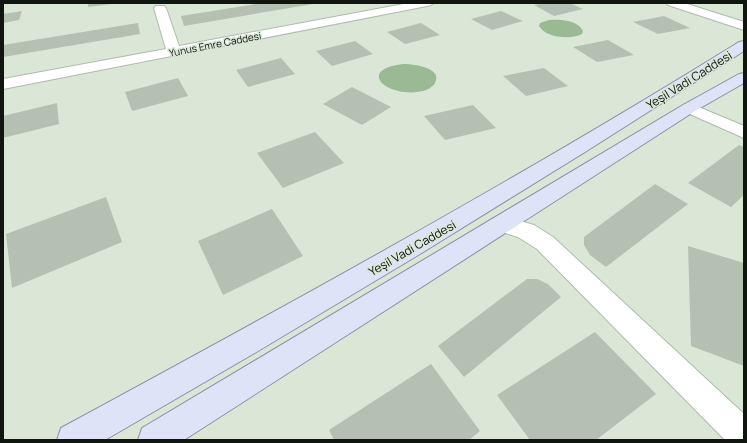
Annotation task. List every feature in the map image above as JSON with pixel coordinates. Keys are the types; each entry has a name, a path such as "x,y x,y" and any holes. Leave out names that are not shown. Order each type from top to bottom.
{"main road":[{"name":"Yeşil Vadi Caddesi","path":"73,440 296,316 541,172 744,45"},
{"name":"Yeşil Vadi Caddesi","path":"154,440 689,108 744,77"}],"street":[{"path":"379,3 394,10"},
{"name":"Yunus Emre Caddesi","path":"3,84 174,52 298,34 427,3"},
{"path":"672,3 744,26"},
{"path":"160,8 174,52"},
{"path":"689,108 744,133"},
{"path":"539,202 535,213 535,224 545,244"},
{"path":"503,224 526,231 545,244 744,436"}],"green space":[{"path":"549,20 573,22 581,27 583,31 582,34 571,37 559,37 547,33 539,26 540,23"},
{"path":"403,64 419,66 431,70 435,73 435,83 426,90 410,92 389,88 382,83 379,77 381,72 388,67"}],"building":[{"path":"88,3 112,3 112,4 88,7"},
{"path":"262,3 313,4 184,26 181,16"},
{"path":"544,3 570,3 583,9 554,16 534,5"},
{"path":"22,11 19,20 3,23 3,14"},
{"path":"501,11 523,21 492,30 471,19"},
{"path":"664,16 690,28 658,34 633,22"},
{"path":"138,23 140,34 3,57 3,45"},
{"path":"421,23 440,35 405,44 387,32"},
{"path":"608,40 634,55 597,62 573,47"},
{"path":"355,41 373,54 332,66 316,51"},
{"path":"281,58 295,74 248,87 236,70"},
{"path":"544,68 568,86 526,96 503,76"},
{"path":"178,78 188,96 132,111 125,92"},
{"path":"352,87 391,107 362,125 323,104"},
{"path":"57,103 59,124 3,138 3,116"},
{"path":"473,105 496,128 445,140 424,116"},
{"path":"315,132 344,163 283,188 257,153"},
{"path":"739,145 744,147 744,195 731,207 688,183"},
{"path":"655,184 688,204 606,267 590,255 584,245 584,237"},
{"path":"106,197 122,242 12,288 6,234"},
{"path":"272,209 303,256 223,295 198,241"},
{"path":"688,246 744,263 744,366 691,346"},
{"path":"527,279 537,279 548,284 561,297 464,377 438,346"},
{"path":"595,332 656,394 596,440 530,440 497,395"},
{"path":"431,364 480,431 469,440 334,440 329,430"}]}
